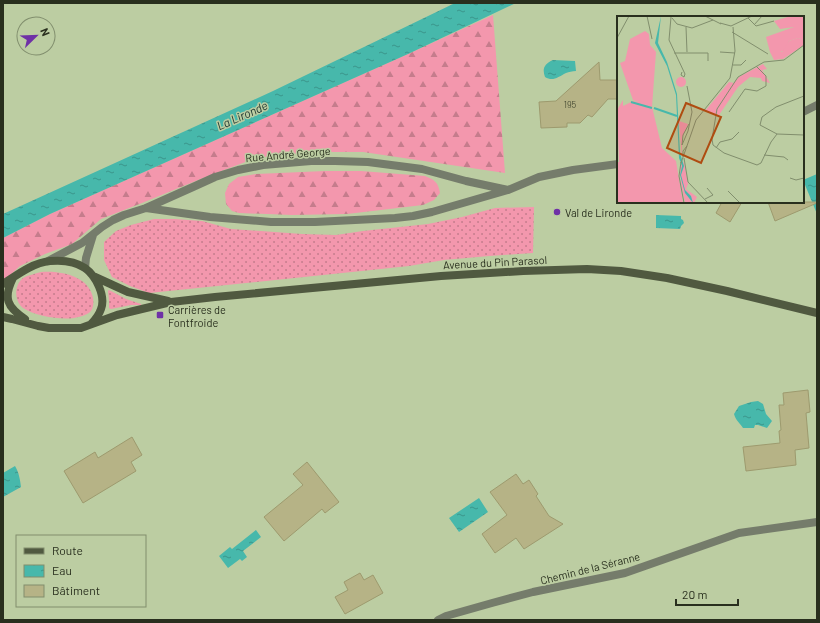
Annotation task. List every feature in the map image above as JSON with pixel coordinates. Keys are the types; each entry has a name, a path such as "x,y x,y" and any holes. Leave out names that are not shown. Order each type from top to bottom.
{"street":[{"path":"804,112 817,105"},
{"name":"Rue André George","path":"48,261 82,243 102,227 124,215 146,208 215,177 238,170 263,165 311,161 368,162 422,169 466,181 508,190"},
{"name":"Rue André George","path":"146,208 210,217 271,222 315,222 395,218 432,212 508,190 539,177 573,170 617,164"},
{"path":"85,268 86,258 94,234"},
{"path":"3,284 22,271 33,266 48,261 60,261 73,263 85,268 92,276 102,294 101,309 96,319 90,325 81,328 48,328 3,317"},
{"name":"Avenue du Pin Parasol","path":"90,325 117,315 171,302 231,295 441,276 587,269 621,271 667,278 817,313"},
{"name":"Avenue du Pin Parasol","path":"92,276 128,292 171,302"},
{"path":"13,278 8,288 9,303 15,312 30,323"},
{"name":"Chemin de la Séranne","path":"438,620 446,616 533,592 625,573 739,533 817,522"}],"green space":[{"path":"493,15 505,173 363,152 309,152 256,158 101,219 72,244 45,254 20,266 3,280 3,238 50,214"},
{"path":"361,171 425,176 436,182 440,193 434,200 423,205 347,214 292,215 239,213 232,211 226,204 225,193 229,184 238,177 256,174"},
{"path":"534,207 533,253 444,260 409,266 149,293 112,277 104,260 104,242 116,231 131,225 154,219 202,221 231,229 336,235 428,224 495,208"},
{"path":"41,272 62,273 78,278 82,281 92,294 93,307 91,311 79,317 62,318 48,317 23,308 18,301 16,293 20,281 29,275"},
{"path":"109,290 141,305 131,305 111,309 109,308"}],"water":[{"name":"La Lironde","path":"455,3 516,3 408,54 50,214 3,238 3,214 273,91"},
{"path":"553,60 575,61 576,71 572,71 551,79 545,77 544,69 548,63"},
{"path":"817,174 817,214 804,182 804,180"},
{"path":"656,215 681,216 684,223 680,229 656,228"},
{"path":"758,401 763,404 766,414 772,421 767,428 755,425 754,428 743,428 734,414 739,406"},
{"path":"15,466 21,487 3,497 3,473"},
{"path":"479,498 488,512 459,532 449,518"},
{"path":"256,530 261,537 243,551 247,557 242,561 240,559 228,568 219,556 230,547 232,549"}],"building":[{"path":"599,62 600,80 617,80 617,99 608,99 592,117 588,115 580,123 567,123 567,127 541,128 539,102 556,101"},
{"path":"817,202 817,203 775,221 768,203"},
{"path":"721,203 741,203 730,222 716,213"},
{"path":"808,390 810,412 806,413 809,448 795,450 796,465 746,471 743,447 780,443 779,431 781,430 779,405 784,405 783,393"},
{"path":"132,437 142,455 131,462 136,471 83,503 64,471 95,452 98,458"},
{"path":"307,462 339,502 325,513 322,509 284,541 264,517 303,485 293,474"},
{"path":"516,474 523,484 529,480 538,494 536,496 549,516 563,524 524,549 516,538 495,553 482,534 507,515 490,492"},
{"path":"360,573 364,580 373,575 383,593 345,614 335,597 348,590 344,582"}],"place":[{"name":"Val de Lironde","path":"557,212"},
{"name":"Carrières de Fontfroide","path":"160,315"}]}
